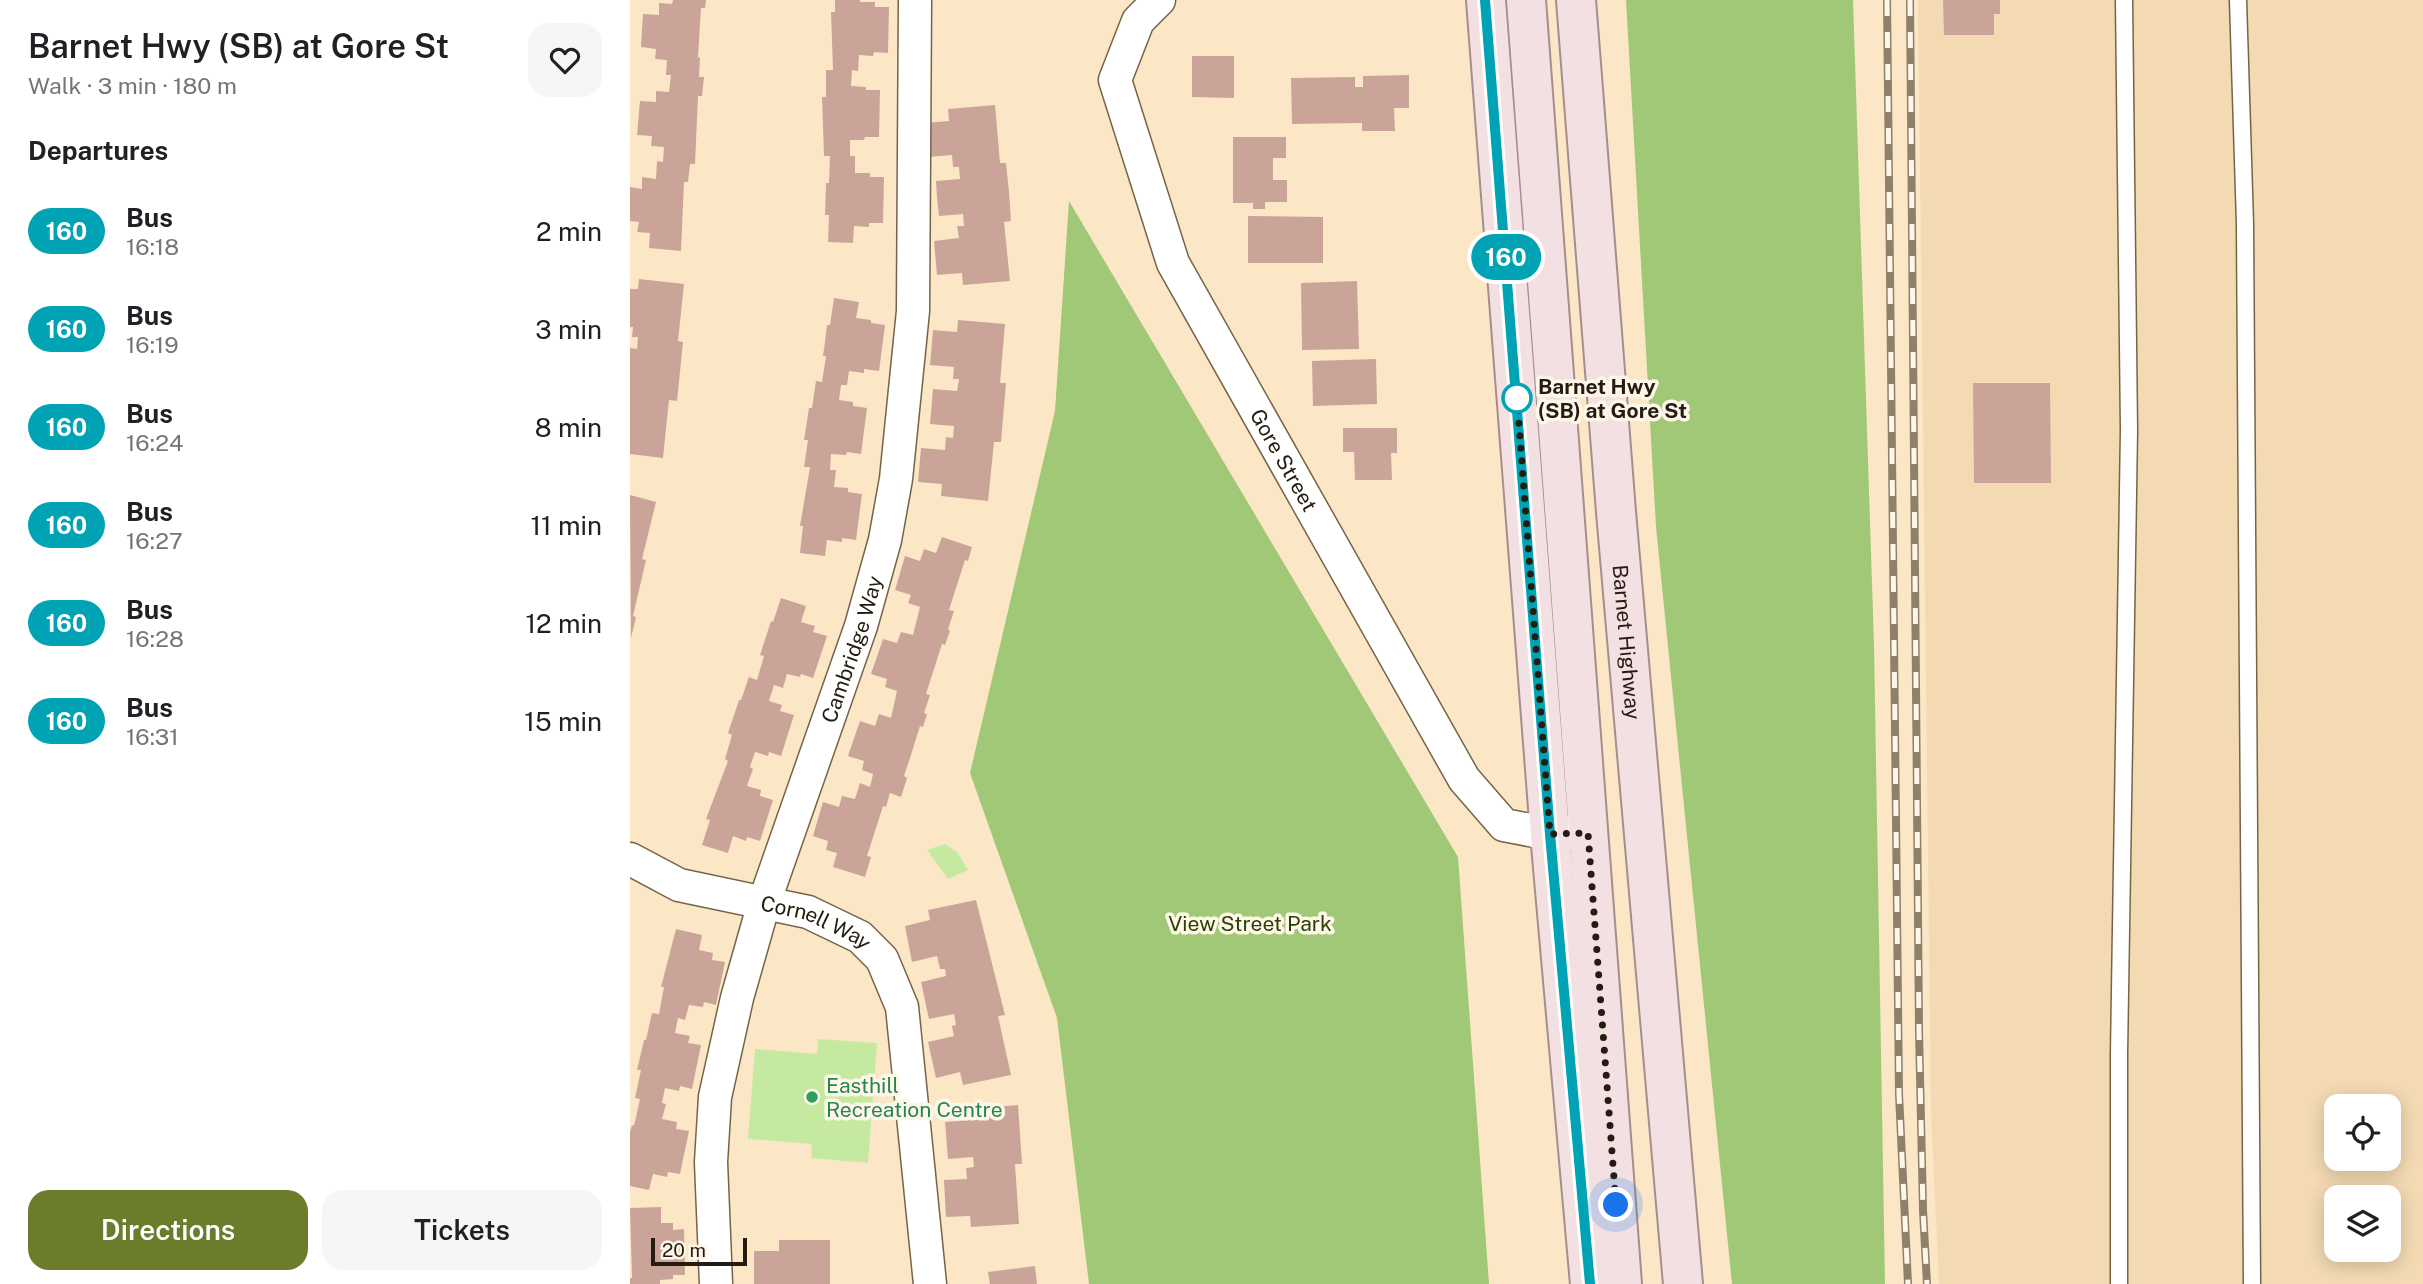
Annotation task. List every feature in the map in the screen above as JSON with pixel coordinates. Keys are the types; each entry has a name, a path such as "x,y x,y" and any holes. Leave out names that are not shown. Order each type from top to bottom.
{"main road":[{"path":"1486,0 1550,834 1590,1284"},
{"path":"1526,0 1622,1284"},
{"name":"Barnet Highway","path":"1576,0 1617,526 1683,1284"}],"street":[{"name":"Cambridge Way","path":"716,1284 711,1162 715,1097 737,998 765,903 861,626 885,540 896,479 913,311 915,0"},
{"name":"Gore Street","path":"1159,0 1138,21 1115,80 1173,263 1464,779 1504,825 1550,834 1588,833"},
{"name":"Cornell Way","path":"630,859 679,885 807,912 860,937 882,959 902,1007 930,1284"}],"lane":[{"path":"2119,1284 2119,1055 2129,430 2124,0"},
{"path":"2238,0 2245,238 2252,1284"}],"shaded area":[{"path":"1918,0 2423,0 2423,1284 1939,1284 1931,1113"}],"green space":[{"path":"1626,0 1853,0 1874,645 1885,1284 1732,1284 1656,527"},
{"name":"View Street Park","path":"1069,201 1458,857 1489,1284 1089,1284 1057,1018 970,773 1055,411"},
{"path":"945,844 957,852 968,870 948,879 927,850"},
{"name":"Easthill Recreation Centre","path":"818,1039 877,1043 868,1163 811,1158 812,1144 748,1139 755,1049 817,1054"}],"building":[{"path":"673,0 706,0 705,8 701,8 698,57 699,77 704,77 702,96 698,96 695,164 690,164 688,182 684,182 681,251 649,248 650,233 637,232 639,222 630,221 630,187 642,189 642,177 656,179 657,161 663,162 664,147 651,146 652,136 637,135 640,101 656,102 656,91 669,92 671,75 666,75 667,60 655,59 656,49 641,47 643,14 659,15 659,3 672,4"},
{"path":"835,0 860,0 875,2 875,7 889,7 888,53 859,55 858,71 852,70 851,86 880,90 879,137 850,140 850,156 855,156 855,173 884,177 883,223 869,223 869,227 854,226 853,243 828,242 829,215 825,215 830,156 824,156 822,97 826,97 826,70 833,70 831,12 835,12"},
{"path":"1943,0 2000,0 2000,14 1994,14 1994,35 1944,35"},
{"path":"1192,56 1234,56 1234,98 1192,97"},
{"path":"1409,75 1409,108 1394,108 1395,131 1362,131 1362,123 1292,124 1291,78 1355,77 1355,87 1363,87 1363,76"},
{"path":"995,105 1000,163 1006,163 1009,192 1011,221 1004,222 1010,281 963,285 962,273 937,275 934,241 959,238 957,226 964,226 963,214 939,216 937,198 936,181 960,179 959,167 953,167 952,155 928,157 925,123 949,121 948,109"},
{"path":"1233,137 1286,137 1286,158 1273,158 1273,180 1287,180 1287,202 1265,202 1265,209 1253,209 1253,203 1233,203"},
{"path":"1248,216 1323,217 1323,263 1248,263"},
{"path":"639,279 684,284 678,341 683,342 677,401 669,400 663,458 630,454 630,348 637,349 638,337 632,337 633,327 630,327 630,289 638,289"},
{"path":"1357,281 1359,349 1302,350 1301,283"},
{"path":"834,298 859,302 856,318 885,325 879,371 849,371 847,385 841,385 839,400 867,408 861,454 831,454 830,470 836,470 834,487 848,488 848,492 862,494 856,540 827,540 825,556 800,553 803,526 800,526 810,467 804,467 808,440 804,440 816,381 822,382 827,325 830,325"},
{"path":"958,320 1005,324 1000,383 1006,383 1001,442 994,442 988,501 941,496 942,484 918,482 921,448 945,450 946,437 953,438 954,426 930,424 933,389 957,391 959,379 953,379 954,367 930,365 933,330 957,332"},
{"path":"1376,359 1377,404 1313,406 1312,361"},
{"path":"1973,383 2050,383 2051,483 1974,483"},
{"path":"1343,428 1397,428 1397,453 1391,453 1392,480 1355,480 1354,452 1343,452"},
{"path":"630,495 656,502 642,559 646,560 633,616 636,617 631,638"},
{"path":"942,537 972,547 968,561 965,560 949,610 954,611 948,629 950,631 945,645 942,644 926,694 930,695 924,713 927,714 923,727 920,726 904,776 907,778 901,797 890,793 886,807 883,806 867,856 871,857 865,877 833,867 837,853 826,850 828,841 813,836 823,802 839,807 842,796 855,799 860,783 870,787 873,774 862,770 864,761 848,756 860,721 875,726 879,714 891,718 897,691 885,687 887,679 871,674 883,639 897,643 901,632 913,635 920,607 908,603 911,595 895,590 905,556 920,561 924,549 936,553"},
{"path":"781,598 806,606 801,622 815,626 813,632 827,636 813,678 801,674 800,677 787,674 783,688 774,685 769,701 782,705 780,711 794,715 781,756 769,752 768,756 755,752 747,786 761,790 760,796 773,800 760,841 747,837 746,841 733,836 728,853 702,845 710,820 706,819 728,761 725,759 732,735 728,733 739,700 749,677 757,680 764,656 760,655"},
{"path":"976,900 1005,1015 998,1016 1011,1075 963,1085 960,1072 936,1078 928,1042 954,1036 952,1026 956,1025 954,1014 929,1019 921,982 946,976 945,969 940,969 937,956 912,962 905,926 930,920 928,910"},
{"path":"676,929 702,935 699,950 713,953 712,960 725,962 716,1005 704,1002 703,1007 689,1005 685,1020 678,1018 675,1033 690,1036 688,1043 701,1045 692,1089 680,1086 679,1091 665,1088 662,1103 666,1104 662,1119 677,1122 676,1129 689,1131 680,1174 668,1172 667,1177 653,1174 649,1190 630,1186 630,1132 640,1099 635,1098 641,1070 637,1070 652,1013 659,1014 664,987 661,987"},
{"path":"1018,1105 1022,1164 1015,1164 1019,1224 971,1227 970,1216 946,1217 944,1180 967,1179 966,1168 974,1167 973,1157 948,1159 945,1122 971,1120 970,1109"},
{"path":"661,1207 661,1223 673,1223 673,1230 684,1229 685,1275 673,1275 673,1279 660,1280 660,1284 630,1284 630,1208"},
{"path":"779,1240 830,1240 830,1284 754,1284 754,1251 779,1251"},
{"path":"1035,1266 1037,1284 990,1284 988,1272"}],"railway":[{"path":"1887,0 1899,1094 1908,1284"},
{"path":"1910,0 1919,1031 1927,1284"}],"bus line":[{"name":"160","path":"1485,0 1550,834 1590,1284"}],"place":[{"name":"Barnet Hwy (SB) at Gore St","path":"1517,398"},
{"name":"Easthill Recreation Centre","path":"812,1097"}],"route":[{"path":"1517,398 1550,834 1588,833 1616,1205"}]}
